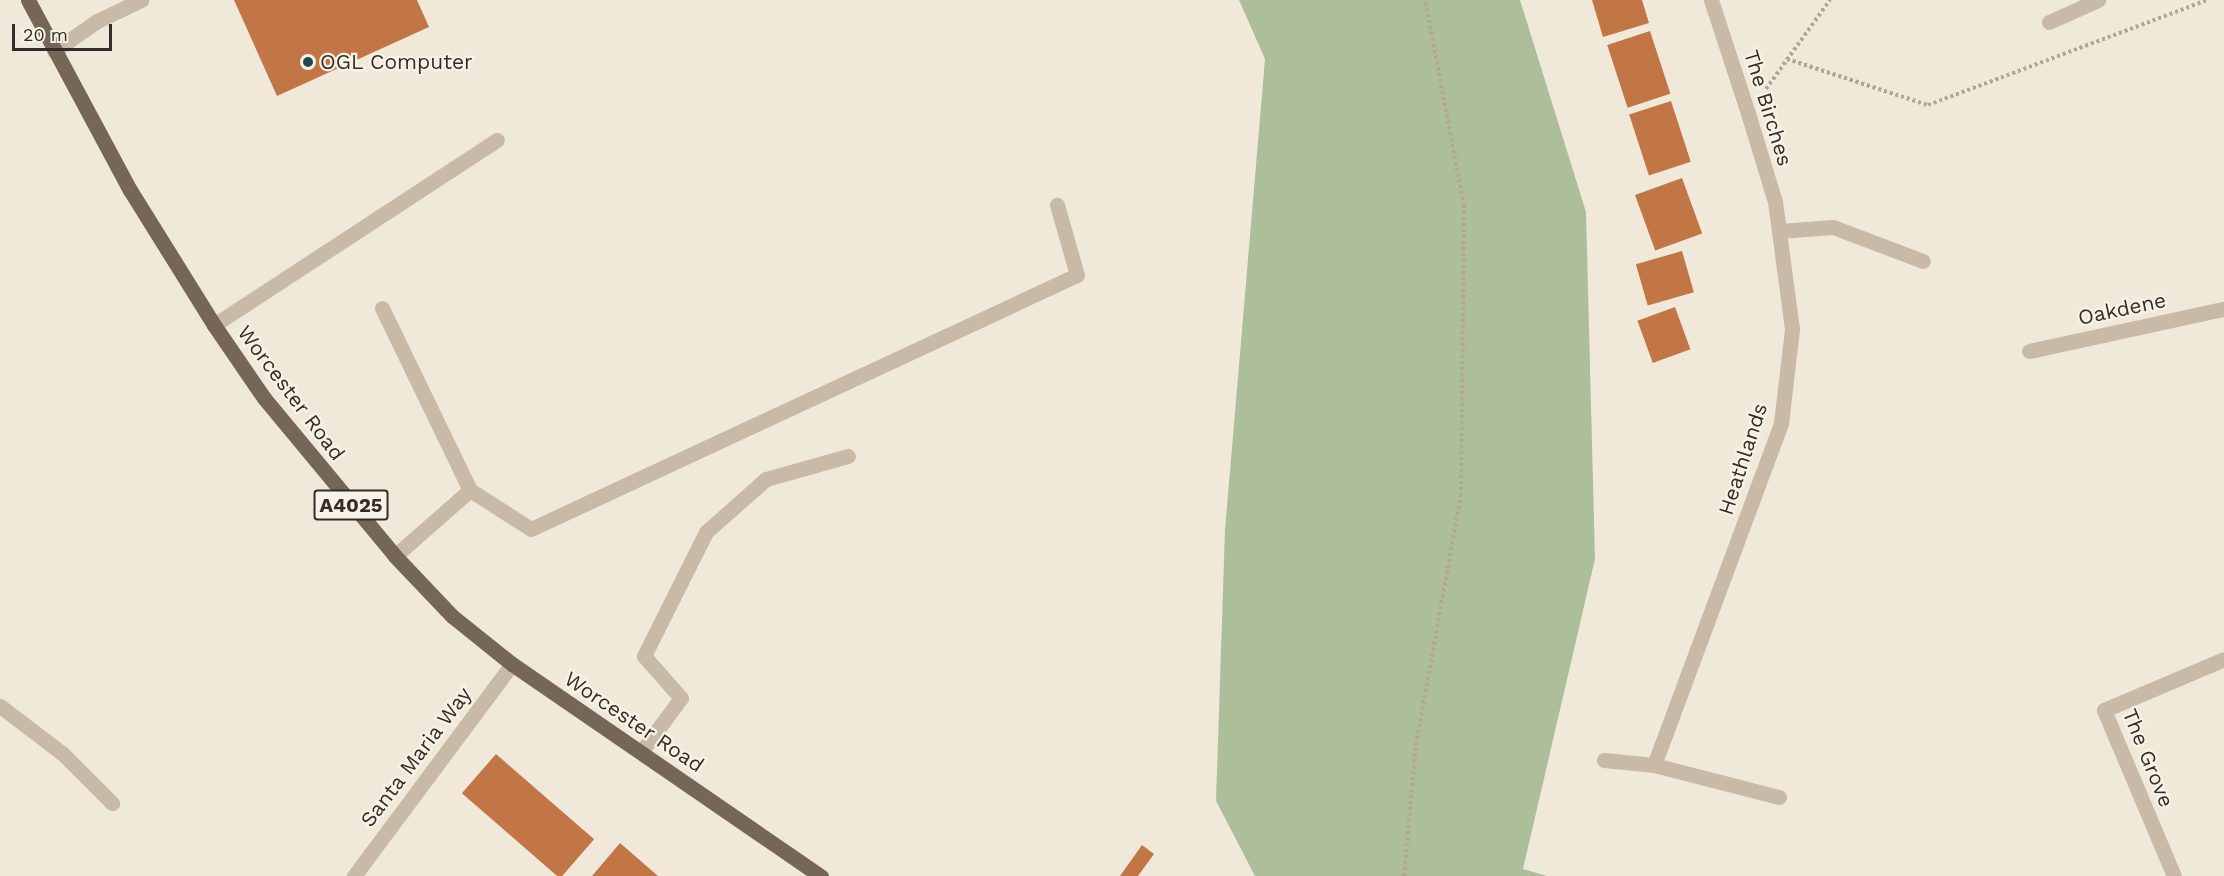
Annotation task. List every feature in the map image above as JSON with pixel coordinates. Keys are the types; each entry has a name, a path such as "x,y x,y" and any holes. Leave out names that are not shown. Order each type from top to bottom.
{"main road":[{"name":"Worcester Road","path":"28,0 130,190 214,325 264,398 395,556 452,616 512,664 821,876"}],"street":[{"path":"54,51 97,21 141,0"},
{"name":"The Birches","path":"1711,0 1775,202 1779,231"},
{"path":"2049,22 2098,0"},
{"path":"214,325 496,140"},
{"path":"382,308 470,490 531,529 1077,275 1057,205"},
{"path":"1779,231 1833,227 1923,261"},
{"name":"Heathlands","path":"1654,765 1781,423 1792,329 1779,231"},
{"name":"Oakdene","path":"2030,351 2224,309"},
{"path":"641,752 681,698 644,656 706,532 766,479 848,456"},
{"path":"395,556 470,490"},
{"name":"The Grove","path":"2174,876 2104,710 2224,658"},
{"name":"Santa Maria Way","path":"354,876 512,664"},
{"path":"0,706 62,753 112,803"},
{"path":"1604,760 1654,765 1779,797"}],"path":[{"path":"1404,876 1416,745 1461,496 1464,206 1425,0"},
{"path":"1748,113 1830,0"},
{"path":"1787,59 1928,105 2207,0"}],"green space":[{"path":"1239,0 1520,0 1586,212 1595,559 1523,869 1547,876 1255,876 1216,801 1225,530 1265,59"}],"building":[{"name":"OGL Computer","path":"234,0 417,0 429,27 277,96"},
{"path":"1592,0 1642,0 1649,23 1603,37"},
{"path":"1650,31 1670,94 1628,108 1607,45"},
{"path":"1671,101 1691,162 1649,175 1629,115"},
{"path":"1682,178 1702,233 1655,251 1635,195"},
{"path":"1682,251 1694,292 1648,306 1636,264"},
{"path":"1675,307 1690,349 1653,363 1637,321"},
{"path":"496,754 594,839 562,876 557,876 462,793"},
{"path":"620,843 658,876 592,876"},
{"path":"1142,845 1154,854 1138,876 1120,876"}],"place":[{"name":"OGL Computer","path":"308,62"}]}
